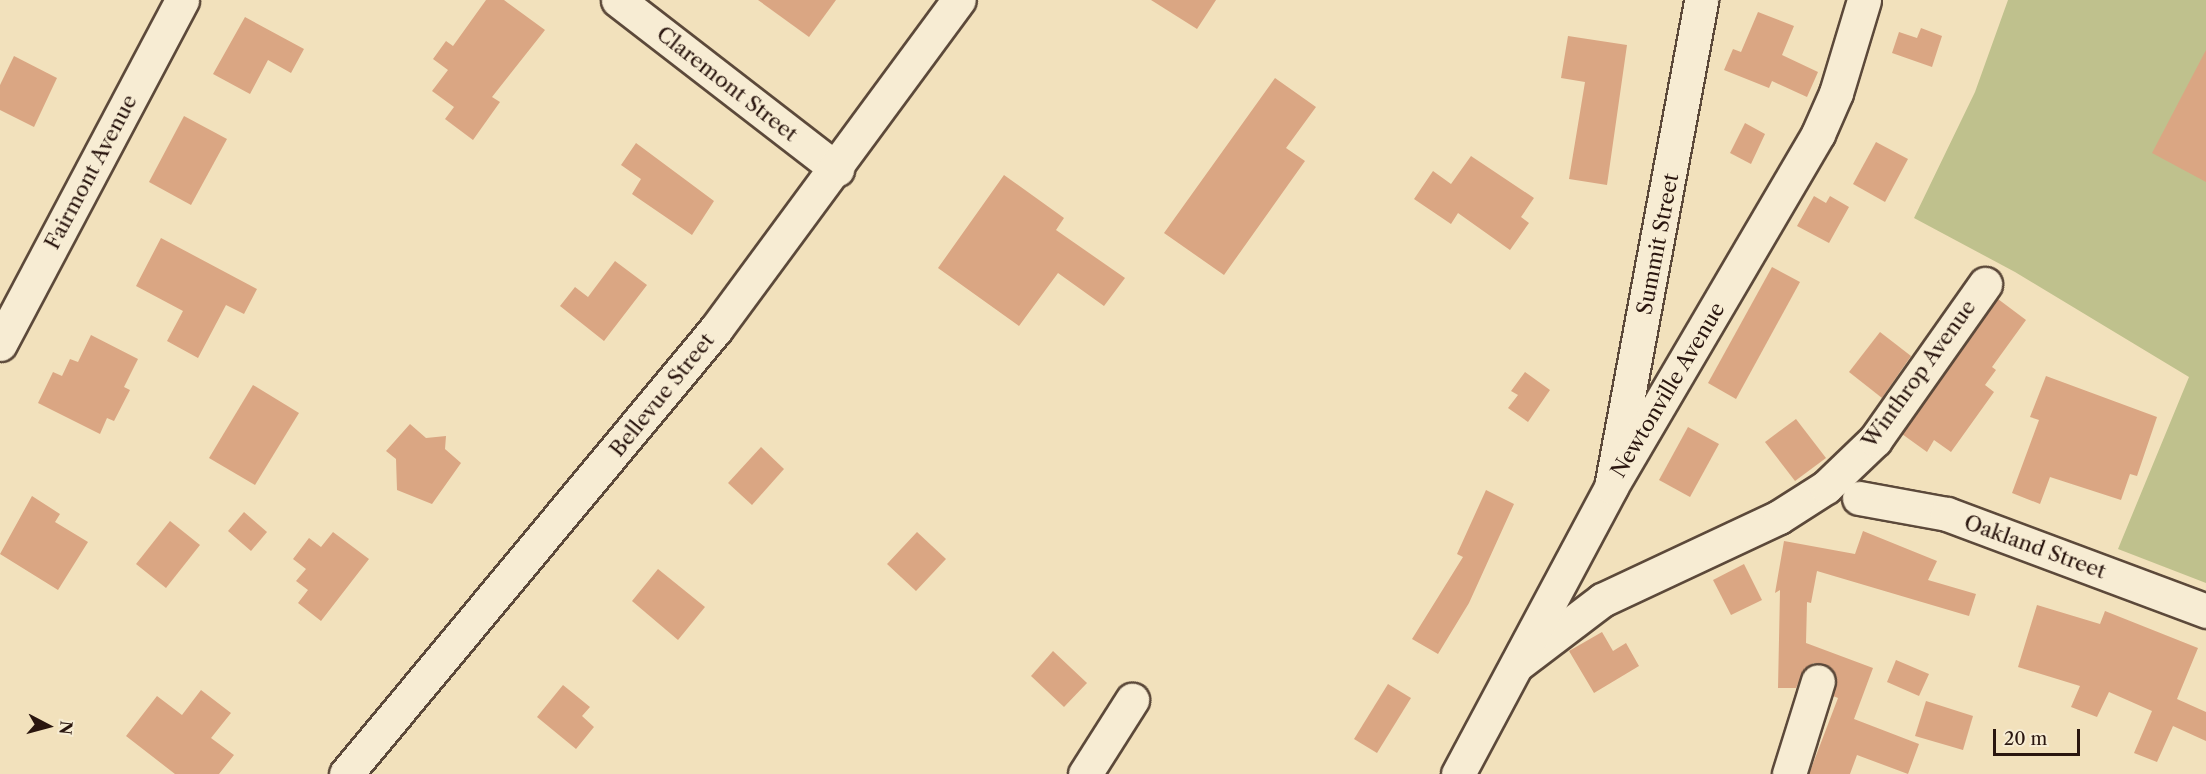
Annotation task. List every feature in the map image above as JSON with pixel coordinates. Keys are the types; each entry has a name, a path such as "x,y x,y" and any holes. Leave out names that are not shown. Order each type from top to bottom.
{"street":[{"name":"Fairmont Avenue","path":"0,344 182,0"},
{"name":"Claremont Street","path":"618,0 837,169"},
{"name":"Bellevue Street","path":"346,774 665,394 837,169 959,0"},
{"name":"Summit Street","path":"1611,487 1701,0"},
{"name":"Newtonville Avenue","path":"1458,774 1611,487 1818,134 1836,93 1864,0"},
{"name":"Winthrop Avenue","path":"1518,664 1602,600 1779,517 1826,487 1875,440 1985,284"},
{"name":"Oakland Street","path":"1859,498 1947,514 2206,611"},
{"path":"1789,774 1818,681"},
{"path":"1085,774 1132,700"}],"green space":[{"path":"2008,0 2206,0 2206,583 2118,549 2189,377 2015,272 1914,218 1975,92"}],"building":[{"path":"486,0 504,0 545,30 492,97 500,102 473,140 445,119 454,107 432,91 448,70 433,59 446,41 453,46"},
{"path":"758,0 836,0 809,37"},
{"path":"1151,0 1216,0 1197,29"},
{"path":"1758,12 1794,26 1782,55 1818,72 1807,97 1772,81 1769,88 1724,70 1733,49 1741,52"},
{"path":"245,17 304,49 291,73 268,60 250,94 213,74"},
{"path":"1921,28 1942,36 1932,67 1892,53 1899,32 1917,38"},
{"path":"1568,36 1627,45 1607,185 1569,179 1585,82 1561,78"},
{"path":"2206,50 2206,182 2152,153"},
{"path":"14,56 57,78 34,127 0,110 0,85"},
{"path":"1275,78 1316,107 1286,148 1305,161 1224,275 1164,233"},
{"path":"184,116 227,139 191,205 149,182"},
{"path":"1745,123 1765,134 1751,164 1730,153"},
{"path":"1876,142 1908,159 1885,202 1853,184"},
{"path":"636,143 714,201 692,235 632,194 641,179 621,165"},
{"path":"1471,156 1534,198 1521,217 1529,223 1510,250 1458,213 1451,224 1414,199 1433,171 1451,184"},
{"path":"1004,175 1064,218 1056,230 1125,278 1104,306 1058,273 1019,326 938,268"},
{"path":"1814,196 1826,203 1830,196 1849,207 1829,243 1797,226"},
{"path":"161,238 257,289 244,314 226,305 198,358 167,341 183,311 136,286"},
{"path":"615,261 647,285 604,341 560,306 575,287 588,297"},
{"path":"1772,267 1800,282 1736,399 1708,383"},
{"path":"1998,299 2026,320 1992,367 1996,370 1985,385 1994,392 1951,452 1934,440 1927,452 1902,434"},
{"path":"1880,332 1911,356 1882,398 1849,372"},
{"path":"91,335 138,359 124,387 130,390 114,421 107,418 100,434 38,403 53,372 62,376 70,359 78,362"},
{"path":"1525,372 1550,390 1528,422 1508,408 1518,395 1511,391"},
{"path":"2046,376 2157,417 2137,476 2130,474 2121,500 2050,477 2040,504 2012,493 2039,420 2030,417"},
{"path":"253,385 299,413 255,485 209,458"},
{"path":"1796,419 1826,458 1795,481 1765,442"},
{"path":"410,424 426,438 446,436 445,449 461,463 432,504 397,490 396,459 386,451"},
{"path":"1688,427 1719,444 1690,497 1659,480"},
{"path":"761,447 784,469 752,505 728,483"},
{"path":"1486,490 1514,504 1469,603 1438,654 1412,639 1463,557 1457,554"},
{"path":"32,496 60,514 55,522 88,542 58,590 0,554"},
{"path":"244,512 267,532 251,551 228,531"},
{"path":"170,521 200,545 166,588 136,564"},
{"path":"1863,531 1937,561 1928,580 1976,594 1969,616 1817,571 1811,603 1807,602 1806,643 1873,668 1854,719 1919,744 1908,774 1857,755 1850,774 1809,774 1838,698 1833,696 1836,677 1831,668 1814,663 1805,668 1796,688 1778,688 1780,590 1775,593 1784,541 1855,554"},
{"path":"333,532 369,559 321,621 298,603 308,590 296,581 306,569 293,559 309,538 321,547"},
{"path":"917,532 946,559 916,591 887,564"},
{"path":"1744,564 1762,600 1731,615 1713,580"},
{"path":"658,569 705,607 678,640 632,601"},
{"path":"2037,605 2100,624 2105,611 2198,648 2177,699 2206,712 2206,741 2173,726 2157,762 2134,753 2152,711 2109,692 2097,717 2071,707 2080,686 2018,667"},
{"path":"1602,632 1613,651 1626,643 1639,666 1594,693 1569,651"},
{"path":"1053,651 1087,683 1064,707 1031,676"},
{"path":"1896,660 1929,674 1919,696 1887,682"},
{"path":"1388,684 1411,698 1377,753 1354,739"},
{"path":"563,685 590,707 582,716 594,727 576,749 537,717"},
{"path":"201,690 231,713 211,738 234,755 219,774 175,774 126,736 157,696 182,715"},
{"path":"1926,701 1973,716 1963,750 1915,736"}]}
